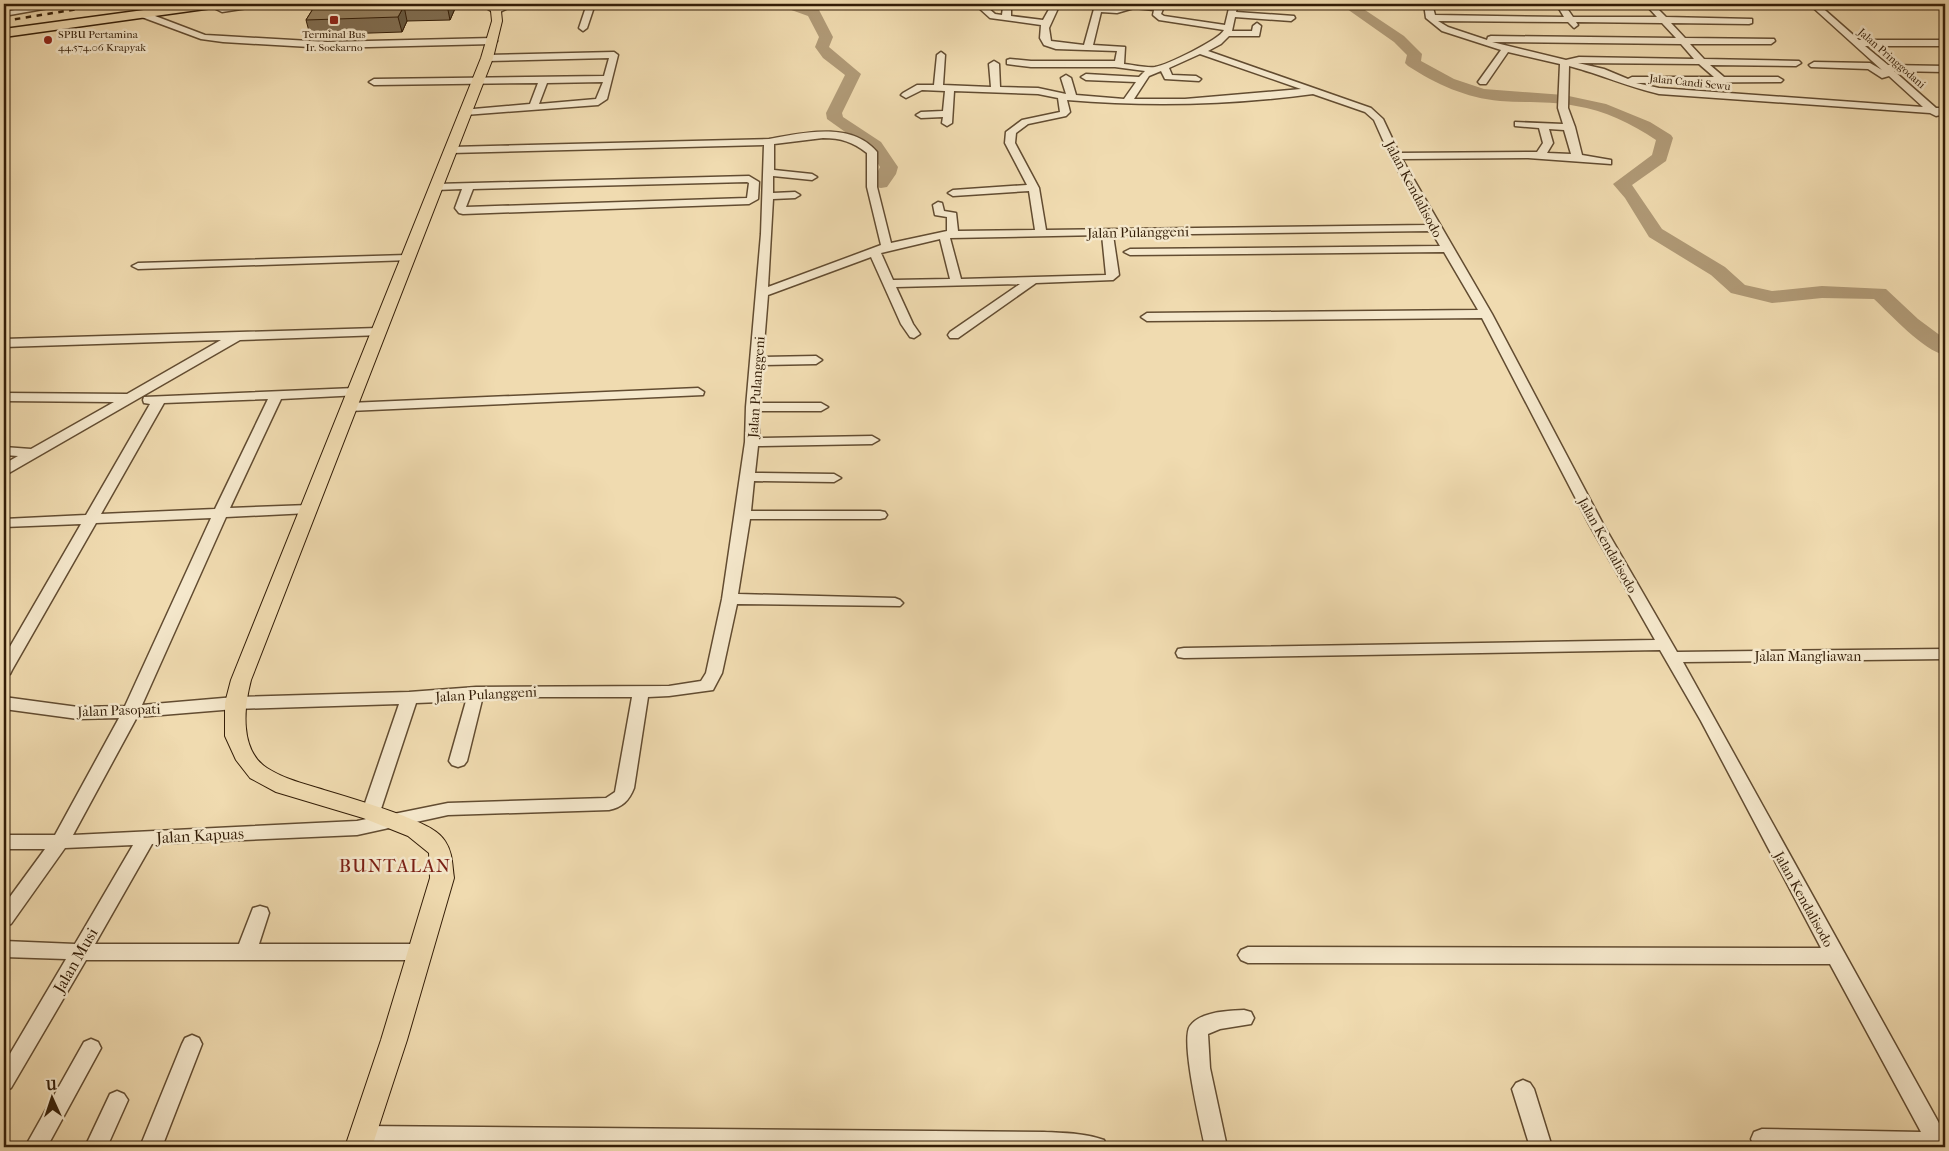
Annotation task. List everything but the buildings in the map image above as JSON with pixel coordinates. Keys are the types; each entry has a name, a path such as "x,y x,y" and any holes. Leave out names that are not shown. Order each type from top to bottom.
{"highway":[{"path":"4,33 142,14 165,16 211,4"}],"main road":[{"path":"360,1142 442,878 440,853 436,845 426,837 395,821 284,786 258,772 247,760 236,736 235,703 241,680 490,50 497,21 498,6"}],"street":[{"path":"4,14 60,4"},
{"path":"211,4 222,9 261,4"},
{"path":"583,28 591,4"},
{"path":"985,4 984,9 993,16 1046,22"},
{"path":"989,4 1007,5 1006,18"},
{"path":"1056,4 1046,22 1043,34 1045,41 1050,45 1122,49 1119,64"},
{"path":"1127,102 1146,74 1200,51 1223,36 1234,4"},
{"path":"1529,4 1560,5 1613,76"},
{"path":"1649,4 1702,62 1722,80"},
{"name":"Jalan Pringgodani","path":"1813,4 1896,78 1939,113"},
{"path":"1427,5 1430,18 1749,21"},
{"path":"1088,47 1098,9 1115,10 1128,7 1160,6 1157,15 1162,18 1223,36 1256,34 1257,26"},
{"path":"1232,14 1291,18"},
{"path":"165,16 204,37 223,39 614,55 602,99 598,102 465,112"},
{"name":"Jalan Candi Sewu","path":"1430,18 1445,29 1475,40 1613,76 1648,90 1939,113"},
{"path":"1475,40 1771,41"},
{"path":"1856,42 1945,43"},
{"path":"1483,82 1506,49"},
{"name":"Jalan Kendalisodo","path":"1200,51 1358,106 1378,119 1395,156 1486,314 1566,469 1673,659 1940,1144"},
{"path":"938,88 941,55"},
{"path":"1576,156 1562,96 1565,63 1574,60 1796,62"},
{"path":"1010,62 1031,64 1119,64 1120,66 1159,68 1168,77 1196,79"},
{"path":"994,64 996,89"},
{"path":"1814,65 1870,66 1886,77 1896,78"},
{"path":"1886,68 1945,69"},
{"path":"1086,77 1142,80"},
{"path":"1066,78 1068,97"},
{"path":"374,82 608,79"},
{"path":"533,108 544,80"},
{"path":"1623,80 1778,80"},
{"path":"906,95 920,87 996,89 1038,91 1068,97 1127,102 1180,103 1314,91"},
{"path":"921,115 948,118 950,88"},
{"path":"1041,233 1034,188 1010,144 1010,134 1020,124 1063,114 1065,112 1062,100 1068,97"},
{"path":"1518,124 1570,128"},
{"path":"1540,155 1548,143 1543,126"},
{"path":"451,150 768,142 830,134 858,141 872,152 872,187 879,251 914,334"},
{"path":"762,293 767,234 768,142"},
{"path":"1395,156 1576,156 1608,162"},
{"path":"768,173 812,177"},
{"path":"436,187 470,186 606,195 744,202 753,199 754,180 751,179 606,195 463,211 460,208 470,186"},
{"path":"953,193 1034,188"},
{"path":"767,196 795,195"},
{"path":"938,205 938,212 952,215 949,234 956,281"},
{"name":"Jalan Pulanggeni","path":"235,703 584,690 641,692 701,688 710,682 714,673 730,599 743,515 752,442 752,407 762,293 879,251 949,234 1435,228"},
{"path":"894,283 1112,277 1107,233"},
{"path":"1130,252 1447,249"},
{"path":"138,266 407,258"},
{"path":"954,334 1033,280"},
{"path":"1147,317 1486,314"},
{"path":"4,343 378,332"},
{"path":"4,470 238,336"},
{"path":"4,354 17,343"},
{"path":"757,361 816,360"},
{"path":"4,398 159,400 276,396 352,399 698,392"},
{"path":"4,919 60,842 130,712 276,396"},
{"path":"4,670 159,400"},
{"path":"752,407 820,407"},
{"path":"752,442 872,440"},
{"path":"4,451 34,453"},
{"path":"747,477 834,478"},
{"path":"4,523 309,509"},
{"path":"743,515 880,515"},
{"path":"730,599 895,603"},
{"name":"Jalan Mangliawan","path":"1184,653 1673,659 1945,654"},
{"name":"Jalan Kapuas","path":"4,842 60,842 357,828 448,809 598,806 617,800 622,796 625,788 641,692"},
{"path":"458,761 476,693"},
{"path":"371,812 409,698"},
{"name":"Jalan Pasopati","path":"4,703 78,713 130,712 235,703"},
{"name":"Jalan Musi","path":"4,1082 148,838"},
{"path":"246,953 260,913"},
{"path":"4,949 80,952 420,952"},
{"path":"1248,955 1835,956"},
{"path":"1216,1147 1200,1068 1198,1031 1205,1024 1214,1021 1244,1018"},
{"path":"152,1147 192,1044"},
{"path":"36,1147 91,1048"},
{"path":"1524,1089 1540,1147"},
{"path":"96,1147 117,1100"},
{"path":"360,1142 702,1138 1044,1142 1089,1146"},
{"path":"1762,1140 1940,1144"}],"waterway":[{"path":"788,4 814,13 826,37 822,47 828,55 853,74 834,113 835,119 875,146 889,167 881,183"},
{"path":"1347,4 1399,39 1415,54 1413,63 1434,76 1456,86 1497,96 1577,101 1612,111 1634,120 1665,138 1660,157 1622,184 1632,195 1655,233 1718,271 1738,289 1772,297 1822,292 1879,293 1911,323 1945,349"}],"railway":[{"path":"4,21 109,4"}],"place":[{"name":"Terminal Bus Ir. Soekarno","path":"334,20"},
{"name":"SPBU Pertamina 44.574.06 Krapyak","path":"48,40"}],"district":[{"name":"BUNTALAN","path":"395,865"}]}
